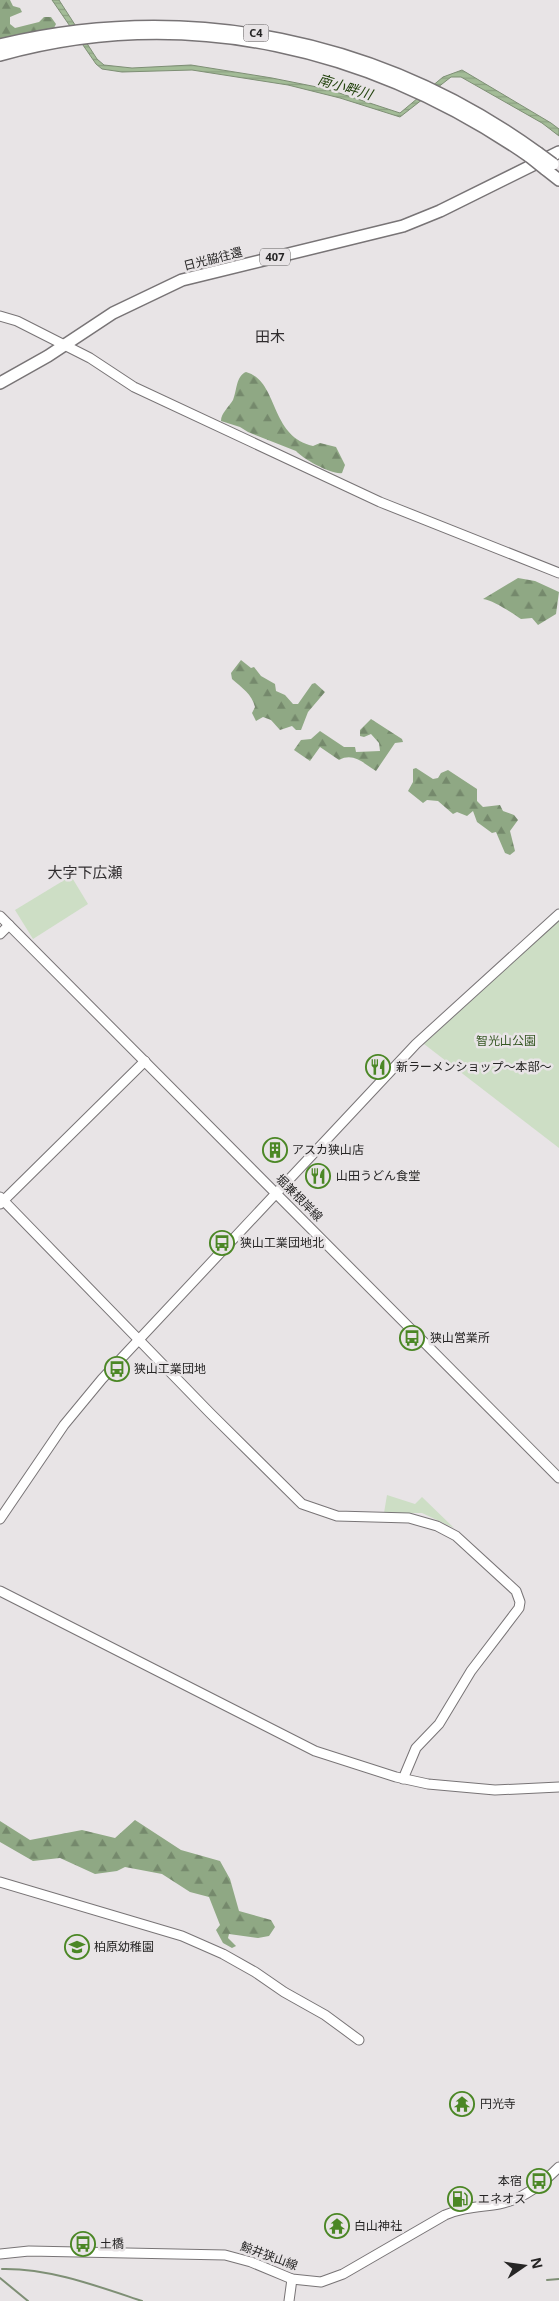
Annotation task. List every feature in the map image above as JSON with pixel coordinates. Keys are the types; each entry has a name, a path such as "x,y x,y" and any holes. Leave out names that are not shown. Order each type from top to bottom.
{"highway":[{"name":"C4","path":"0,45 89,34 175,34 260,42 348,64 416,85 482,115 552,167 559,180"},
{"name":"C4","path":"0,55 65,37"},
{"name":"日光脇往還","path":"0,383 48,356 113,313 182,280 403,226 440,211 559,152"}],"street":[{"path":"0,316 17,321 90,358 134,387 348,488 559,573"},
{"path":"0,1519 78,1406 416,1044 559,914"},
{"name":"堀兼根岸線","path":"0,916 559,1478"},
{"path":"0,934 9,925"},
{"path":"145,1062 1,1200 302,1504 337,1516 409,1518 437,1526 456,1536 519,1597 519,1608 515,1615 471,1671 439,1724 416,1748 403,1779"},
{"path":"0,1591 315,1751 403,1779 460,1788 496,1790 559,1788"},
{"path":"0,1882 182,1936 208,1947 248,1968 284,1992 325,2015 359,2040"},
{"name":"鯨井狭山線","path":"0,2254 29,2251 211,2253 251,2262 292,2279 312,2282 333,2278 445,2215 463,2208 500,2204 519,2198 543,2183 559,2167"},
{"path":"289,2301 292,2279"}],"green space":[{"path":"0,0 10,0 13,6 20,8 22,12 10,17 10,24 15,28 39,22 44,17 51,17 56,24 54,28 0,40"},
{"path":"246,372 257,377 270,397 281,421 299,440 313,446 320,443 336,447 345,465 342,473 325,469 296,451 221,421 233,400 240,377"},
{"path":"518,578 535,581 559,592 556,614 538,625 532,618 521,619 497,604 483,599"},
{"path":"241,660 251,668 254,667 261,676 275,684 276,691 285,695 293,704 298,704 312,684 315,683 325,692 308,712 301,730 296,730 292,726 280,730 271,720 263,717 256,721 252,713 255,707 252,698 232,679 231,673"},
{"path":"371,719 402,739 403,742 395,743 376,771 354,758 349,757 339,760 320,747 310,761 294,750 301,740 311,739 320,731 344,747 355,747 356,752 380,751 379,743 371,734 364,737 360,736 360,730"},
{"path":"416,768 433,779 438,778 441,773 448,770 477,789 477,801 483,807 500,805 503,811 514,815 518,820 510,831 515,851 510,855 505,853 496,832 492,833 477,822 473,811 467,816 457,812 453,814 438,801 427,800 423,803 408,791 413,782 413,769"},
{"path":"71,876 88,904 33,939 15,910"},
{"name":"智光山公園","path":"559,920 559,1148 424,1044"},
{"path":"387,1495 415,1504 422,1497 454,1528 422,1513 384,1513"},
{"path":"135,1820 181,1850 220,1861 230,1879 239,1911 271,1920 275,1927 269,1936 258,1938 229,1934 228,1938 236,1946 232,1948 223,1943 216,1930 220,1925 209,1897 190,1892 162,1874 125,1867 117,1871 95,1874 60,1858 33,1861 0,1842 0,1821 30,1840 82,1830 115,1838"}],"shaded area":[{"path":"52,0 59,0 97,59 104,65 132,68 191,65 272,78 327,89 400,113 443,77 462,70 551,123 559,129 559,136 542,123 461,77 451,77 400,117 340,98 288,85 192,70 122,72 102,69 96,64"}],"waterway":[{"path":"2,2269 20,2269 55,2275 142,2301"},
{"path":"0,2278 28,2301"},
{"path":"547,2280 559,2279"}],"place":[{"name":"新ラーメンショップ～本部～","path":"378,1067"},
{"name":"アスカ狭山店","path":"275,1150"},
{"name":"山田うどん食堂","path":"318,1176"},
{"name":"狭山工業団地北","path":"222,1243"},
{"name":"狭山営業所","path":"412,1338"},
{"name":"狭山工業団地","path":"117,1369"},
{"name":"柏原幼稚園","path":"77,1947"},
{"name":"円光寺","path":"462,2104"},
{"name":"本宿","path":"539,2181"},
{"name":"エネオス","path":"460,2199"},
{"name":"白山神社","path":"337,2226"},
{"name":"土橋","path":"83,2244"}],"district":[{"name":"田木","path":"270,337"},
{"name":"大字下広瀬","path":"85,873"}],"water label":[{"name":"南小畔川","path":"345,87"}]}
